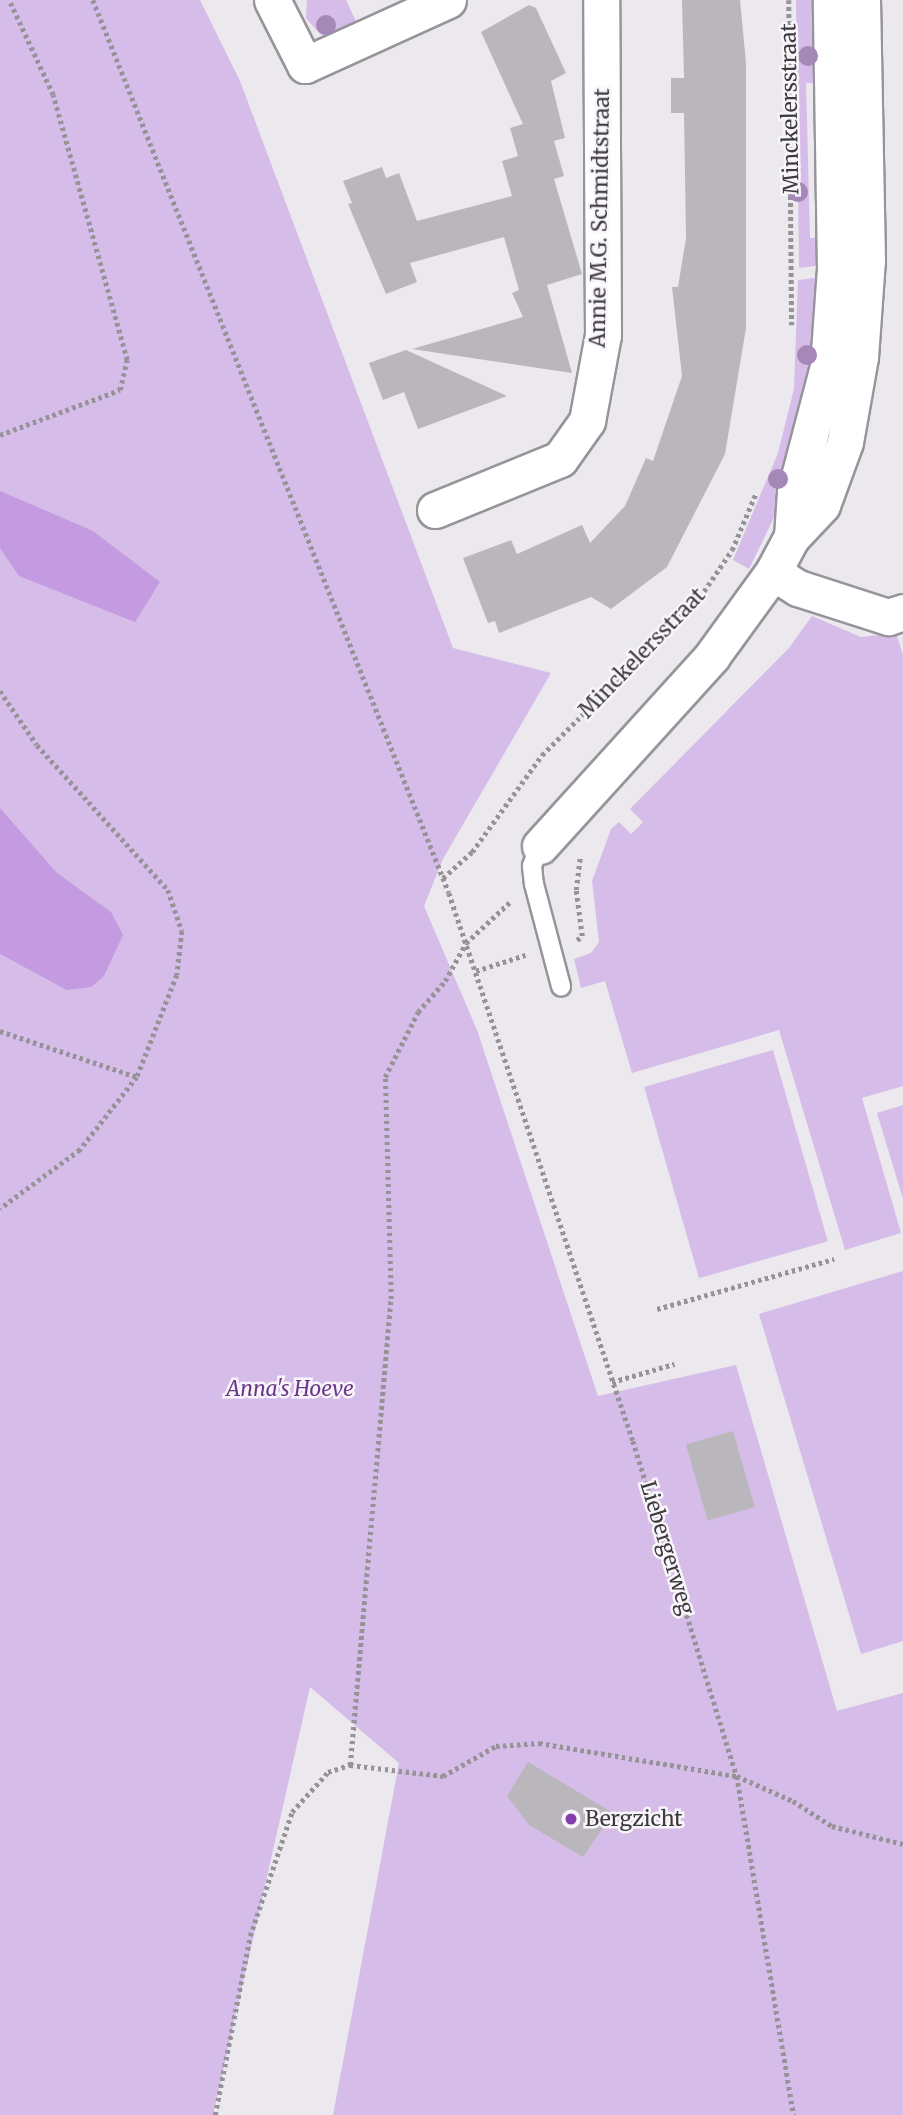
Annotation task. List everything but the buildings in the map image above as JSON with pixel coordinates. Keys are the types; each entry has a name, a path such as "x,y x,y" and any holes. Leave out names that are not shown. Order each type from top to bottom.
{"street":[{"path":"272,0 305,65 448,0"},
{"name":"Annie M.G. Schmidtstraat","path":"435,510 560,459 587,421 603,335 601,0"},
{"name":"Minckelersstraat","path":"792,537 795,492 828,366 835,269 831,0"},
{"name":"Minckelersstraat","path":"540,846 712,656 773,572 792,537 822,505 845,442 860,357 867,260 862,0"},
{"path":"773,572 798,588 888,617 903,612"}],"lane":[{"path":"540,846 532,866 534,884 561,986"}],"path":[{"path":"0,435 120,390 127,360 54,95 9,0"},
{"name":"Liebergerweg","path":"93,0 449,893 612,1382 737,1776 794,2115"},
{"name":"Minckelersstraat","path":"789,0 792,339"},
{"name":"Minckelersstraat","path":"449,893 442,877 472,852 542,755 700,597 732,550 758,488"},
{"path":"0,691 37,745 169,890 182,931 177,975 137,1077 80,1150 0,1209"},
{"path":"350,1765 391,1298 385,1077 418,1012 445,981 466,943 493,914"},
{"path":"0,1031 137,1077"},
{"path":"657,1309 834,1259"},
{"path":"612,1382 674,1363"},
{"path":"215,2115 243,1957 292,1812 328,1772 350,1765 443,1776 488,1750 516,1742 737,1776 793,1801 832,1826 903,1844"}],"green space":[{"name":"Anna's Hoeve","path":"0,0 200,0 240,81 453,648 551,673 443,859 424,906 477,1030 598,1396 736,1365 837,1711 903,1693 903,2115 333,2115 399,1763 310,1687 213,2115 0,2115"},
{"path":"307,0 346,0 359,28 328,37 320,34 306,18"},
{"path":"796,0 822,0 823,83 806,83 810,238 827,238 823,265 799,268"},
{"path":"822,277 824,334 786,493 749,569 733,560 778,453 794,389 798,280"},
{"path":"812,616 861,637 896,633 903,655 903,1086 862,1098 901,1233 845,1250 779,1030 632,1073 605,981 581,988 574,959 591,953 599,942 592,881 611,829 619,822 631,834 643,822 630,809 789,648"},
{"path":"773,1050 828,1241 699,1278 644,1087"},
{"path":"903,1105 903,1199 877,1113"},
{"path":"903,1271 903,1641 861,1654 759,1314"}],"shaded area":[{"path":"0,491 93,531 160,582 135,622 19,576 0,548"},
{"path":"0,808 57,873 111,912 123,935 104,976 91,987 67,990 0,954"}],"place":[{"name":"Bergzicht","path":"571,1819"}]}
